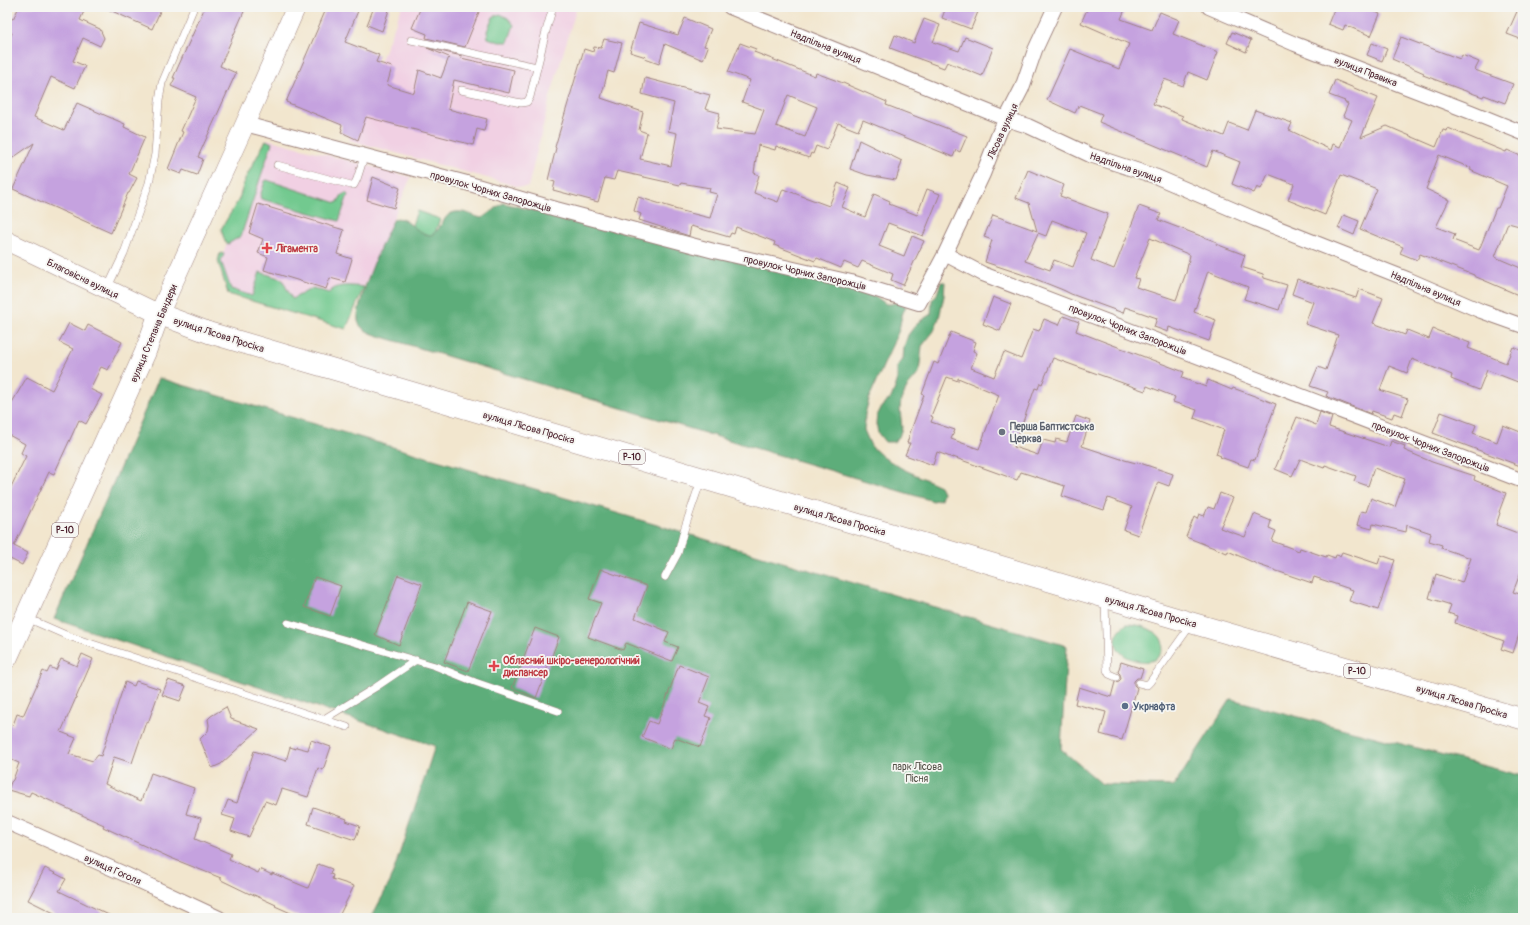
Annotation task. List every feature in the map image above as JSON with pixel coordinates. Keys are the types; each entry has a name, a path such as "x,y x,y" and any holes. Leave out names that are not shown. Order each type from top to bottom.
{"main road":[{"name":"вулиця Степана Бандери","path":"7,658 145,352 159,314 296,7"},
{"name":"Благовісна вулиця","path":"7,241 159,314"},
{"name":"вулиця Лісова Просіка","path":"159,314 210,333 1105,598 1523,719"}],"street":[{"name":"Надпільна вулиця","path":"730,7 1006,119 1028,126 1090,155 1157,177 1256,219 1408,279 1481,311 1523,326"},
{"name":"Лісова вулиця","path":"944,254 983,174 1006,119 1022,88 1033,55 1055,7"},
{"name":"вулиця Правика","path":"1209,7 1301,46 1471,112 1523,134"},
{"name":"провулок Чорних Запорожців","path":"245,124 714,251 851,282 919,303 944,254 983,274 1523,481"},
{"name":"вулиця Гоголя","path":"7,822 219,918"}],"lane":[{"path":"107,289 124,253 149,183 155,154 159,101 162,83 194,7"},
{"path":"461,90 524,103 529,100 553,7"},
{"path":"411,40 537,67"},
{"path":"277,165 354,185 364,157"},
{"path":"665,577 678,554 702,478"},
{"path":"1105,598 1108,670 1109,674 1116,677"},
{"path":"25,618 68,636 347,727"},
{"path":"288,623 416,660 558,711"},
{"path":"1139,683 1147,685 1150,682 1192,623"},
{"path":"324,719 416,660"}],"shaded area":[{"path":"402,7 577,7 551,94 528,187 520,187 349,140"},
{"path":"267,139 411,177 347,326 230,291 220,261"}],"green space":[{"path":"500,14 508,18 514,25 508,42 499,42 488,38 487,31 493,17"},
{"path":"266,140 272,143 241,236 228,244 225,242 221,229 239,199 245,179"},
{"path":"267,180 337,203 342,195 346,193 348,195 339,221 261,199 260,196 265,181"},
{"path":"503,203 852,287 875,296 886,304 897,302 906,306 902,315 899,330 870,396 865,414 864,430 871,446 883,457 903,469 940,486 943,492 941,499 933,501 381,337 368,332 361,327 358,317 364,289 377,255 394,219 402,219 421,232 431,235 436,232 450,214 455,212 464,212 482,218"},
{"path":"417,211 440,219 432,241 409,233"},
{"path":"220,253 224,254 221,261 231,289 252,296 260,272 282,279 292,299 313,288 329,293 340,286 364,287 346,329 228,294 218,261"},
{"path":"941,282 945,282 944,296 939,318 934,331 922,346 919,373 908,386 901,400 900,409 902,428 899,437 894,442 885,442 878,433 876,422 877,416 882,406 891,398 895,388 897,382 897,367 903,359 904,347 908,335 917,323 931,314 932,300 937,294"},
{"name":"парк Лісова Пісня","path":"159,378 1067,646 1061,749 1102,784 1174,786 1231,699 1523,776 1523,918 371,918 390,882 435,746 54,619"},
{"path":"1127,624 1142,626 1156,633 1161,638 1163,644 1162,651 1157,658 1152,661 1138,661 1124,655 1118,650 1116,643 1117,635 1121,628"}],"building":[{"path":"19,7 86,7 80,20 100,29 104,38 100,46 83,38 73,61 85,66 75,88 51,77 34,117 64,130 77,103 125,124 124,127 145,137 129,174 137,178 128,193 111,233 13,189 34,143 7,162 7,44 12,33 7,31 7,17 13,19"},
{"path":"103,7 162,7 152,29"},
{"path":"205,7 246,7 220,66 236,73 198,157 203,159 197,175 183,170 181,174 168,169 183,132 181,131 196,97 171,86 175,78 173,78"},
{"path":"327,7 349,7 358,11 345,42 379,55 376,62 392,67 387,85 414,93 419,70 441,78 449,57 427,48 462,56 461,58 514,70 509,93 454,80 448,109 487,119 484,131 477,129 473,145 366,117 358,140 341,132 342,125 286,102"},
{"path":"374,7 390,7 382,31 367,25"},
{"path":"421,7 481,7 465,47 426,38 427,34 412,28"},
{"path":"946,7 959,11 961,7 980,7 971,29 942,18"},
{"path":"1088,7 1126,7 1121,19 1152,30 1160,12 1179,20 1173,34 1218,52 1207,80 1188,72 1183,86 1164,79 1153,104 1183,116 1182,119 1224,136 1229,123 1247,130 1255,110 1292,123 1289,130 1331,150 1333,144 1340,147 1352,120 1343,116 1348,104 1344,102 1345,101 1329,95 1335,80 1378,98 1361,137 1387,126 1436,147 1443,130 1447,131 1448,128 1506,152 1507,150 1523,157 1523,227 1508,223 1495,257 1523,269 1523,297 1474,275 1420,254 1417,260 1400,253 1403,247 1360,229 1377,189 1341,175 1325,215 1288,200 1294,184 1268,174 1261,189 1257,187 1254,193 1232,184 1240,162 1213,151 1207,167 1099,122 1102,114 1079,105 1075,113 1047,100 1070,49 1119,69 1129,44 1081,23","holes":["1439,155 1471,168 1470,170 1507,186 1498,208 1496,208 1479,250 1453,240 1455,234 1436,227 1449,200 1426,189"]},
{"path":"1335,7 1364,7 1380,14 1371,36 1345,25 1343,30 1328,24"},
{"path":"1519,7 1523,7 1523,40 1507,34"},
{"path":"685,18 711,29 704,46 708,47 703,60 665,44 659,64 645,59 646,57 630,52 639,23 678,35"},
{"path":"924,19 940,25 933,42 959,51 965,37 993,48 982,76 947,62 944,68 890,48 895,35 914,43"},
{"path":"1232,32 1251,40 1246,52 1227,43"},
{"path":"1401,37 1460,59 1462,55 1479,62 1475,70 1513,84 1505,103 1484,95 1483,97 1423,75 1424,73 1392,59"},
{"path":"604,39 622,43 614,73 608,71 601,98 643,112 639,130 647,133 640,159 671,166 677,133 668,131 674,103 642,94 645,78 710,95 705,109 720,113 716,129 755,134 764,110 742,102 750,80 728,72 740,43 756,49 754,52 815,76 816,73 843,83 887,102 886,105 967,136 960,152 956,150 953,157 863,120 858,131 838,123 827,150 816,146 813,154 811,153 809,158 776,146 775,150 758,145 754,173 759,175 754,193 778,202 783,189 829,206 838,183 850,188 842,207 865,217 874,194 890,201 889,204 917,215 927,189 940,194 923,236 888,223 879,246 904,256 912,236 924,241 903,285 891,280 893,274 862,261 858,268 844,262 841,268 817,258 815,261 774,245 775,242 736,227 734,234 731,233 729,237 691,226 689,236 639,220 641,214 634,211 638,197 674,209 710,218 717,194 709,192 710,188 681,183 680,185 617,171 614,180 605,178 598,202 553,190 555,182 548,180 555,147 584,49 593,52 594,47 601,48","holes":["788,95 817,107 805,137 776,126"]},
{"path":"1372,43 1387,49 1382,61 1367,55"},
{"path":"859,140 902,161 896,180 867,175 850,169"},
{"path":"1028,170 1064,185 1060,196 1108,214 1091,260 1114,269 1139,206 1161,214 1158,220 1217,242 1216,244 1245,255 1241,267 1263,274 1264,278 1287,285 1279,310 1244,299 1248,287 1208,271 1194,312 1216,320 1209,341 1169,327 1168,332 1154,327 1157,318 1125,307 1123,313 1033,278 985,262 992,240 984,237 993,215 1037,231 1029,203 1016,198","holes":["1052,220 1086,233 1073,267 1054,260 1050,270 1025,261 1038,233 1046,236","1150,238 1190,255 1186,273 1176,300 1136,287 1139,279 1134,278"]},
{"path":"373,177 400,188 394,208 367,200"},
{"path":"258,204 344,230 337,254 352,259 345,282 330,278 326,289 264,270 268,257 258,253 263,239 249,233"},
{"path":"1344,215 1359,221 1354,235 1338,228"},
{"path":"1297,279 1356,298 1359,289 1383,298 1373,323 1405,335 1407,330 1429,339 1433,329 1470,343 1468,348 1506,363 1513,347 1523,351 1523,384 1487,370 1479,390 1451,379 1452,375 1412,359 1407,373 1389,366 1380,390 1408,399 1402,416 1394,413 1392,418 1372,411 1371,414 1326,396 1328,392 1310,386 1318,367 1326,370 1338,335 1305,324 1313,302 1292,294"},
{"path":"993,297 1011,304 1000,331 983,324"},
{"path":"1063,316 1079,322 1076,331 1184,372 1182,378 1206,387 1208,380 1232,390 1233,388 1276,404 1255,460 1251,459 1248,467 1220,457 1221,456 1216,454 1224,430 1194,418 1197,410 1173,402 1175,397 1147,386 1145,391 1053,358 1042,384 1040,383 1038,389 1035,388 1014,447 1038,455 1043,440 1055,443 1056,439 1067,442 1076,416 1090,421 1082,446 1173,474 1169,486 1158,482 1138,535 1124,530 1132,507 1108,498 1104,510 1062,496 1065,486 1021,472 1017,480 937,452 933,465 905,455 910,443 907,443 910,433 924,395 922,394 934,362 938,364 951,332 976,342 973,351 977,353 971,368 994,377 1004,352 1021,359 1033,329 1039,331 1044,319 1059,325","holes":["947,377 958,381 958,378 999,395 979,449 951,439 955,430 931,422 933,417 931,416"]},
{"path":"69,323 85,331 88,325 122,342 108,370 101,367 90,389 102,395 86,424 79,420 54,474 49,472 14,546 28,553 22,565 8,558 7,561 7,495 26,456 21,453 25,444 7,434 7,411 27,377 52,390 73,349 59,342"},
{"path":"1320,412 1332,417 1329,427 1389,447 1391,441 1405,446 1404,450 1432,462 1475,476 1474,480 1506,493 1496,525 1523,535 1523,566 1513,592 1523,595 1523,632 1520,631 1513,653 1501,649 1504,641 1455,623 1457,616 1448,613 1451,605 1429,598 1436,574 1462,583 1471,558 1441,548 1442,545 1429,541 1431,533 1407,525 1406,532 1373,524 1372,529 1357,525 1361,511 1366,512 1371,498 1395,507 1405,479 1374,468 1368,486 1354,481 1356,476 1325,465 1324,468 1300,459 1292,476 1275,469 1297,417 1316,425"},
{"path":"1441,412 1476,425 1473,433 1497,442 1503,425 1523,433 1523,467 1433,433"},
{"path":"1220,493 1233,498 1220,528 1245,537 1254,514 1271,521 1269,528 1276,531 1272,541 1299,551 1300,548 1326,557 1327,555 1335,558 1336,555 1340,556 1342,552 1378,564 1381,555 1395,560 1378,610 1349,601 1353,590 1314,577 1312,583 1259,565 1228,551 1227,553 1186,537 1194,517 1197,519 1199,514 1204,516 1208,507 1214,509"},
{"path":"600,569 647,586 635,618 669,632 665,642 678,647 672,661 626,643 623,650 588,637 601,603 589,599"},
{"path":"398,575 422,584 399,645 375,635"},
{"path":"315,577 341,586 330,616 304,607"},
{"path":"467,602 492,611 468,671 444,662"},
{"path":"535,628 559,637 536,698 512,688"},
{"path":"82,654 93,659 61,732 76,738 69,754 93,761 98,755 101,756 125,682 134,686 136,681 160,689 148,723 146,722 132,763 114,757 105,784 141,801 151,773 194,788 186,814 201,818 195,839 231,854 229,859 258,873 260,869 308,888 318,864 332,869 330,874 333,875 332,879 354,886 338,918 302,918 221,880 221,878 171,858 103,827 104,825 31,792 29,796 8,790 19,763 7,758 7,723 13,725 17,714 23,716 43,671 47,673 50,667 56,670 61,659 77,666"},
{"path":"1121,662 1143,669 1140,678 1137,678 1134,681 1134,685 1137,688 1122,740 1100,734 1106,712 1075,704 1079,687 1111,697 1115,682 1121,679 1118,672"},
{"path":"679,665 709,677 699,703 709,707 705,716 711,718 700,747 675,738 671,749 642,737 649,721 657,724"},
{"path":"168,680 186,686 180,701 162,695"},
{"path":"226,707 231,719 259,729 221,764 212,768 200,739 208,731 208,719"},
{"path":"311,740 331,747 323,770 318,768 308,797 282,789 276,805 265,801 249,837 231,831 235,819 222,815 228,800 237,803 254,751 286,761 290,747 308,750"},
{"path":"313,807 347,819 346,821 360,826 355,840 308,824"},
{"path":"45,868 66,879 59,891 115,918 64,918 28,900"}],"place":[{"name":"Лігамента","path":"267,248"},
{"name":"Перша Баптистська Церква","path":"1002,432"},
{"name":"Обласний шкіро-венерологічний диспансер","path":"494,666"},
{"name":"Укрнафта","path":"1125,706"}]}
